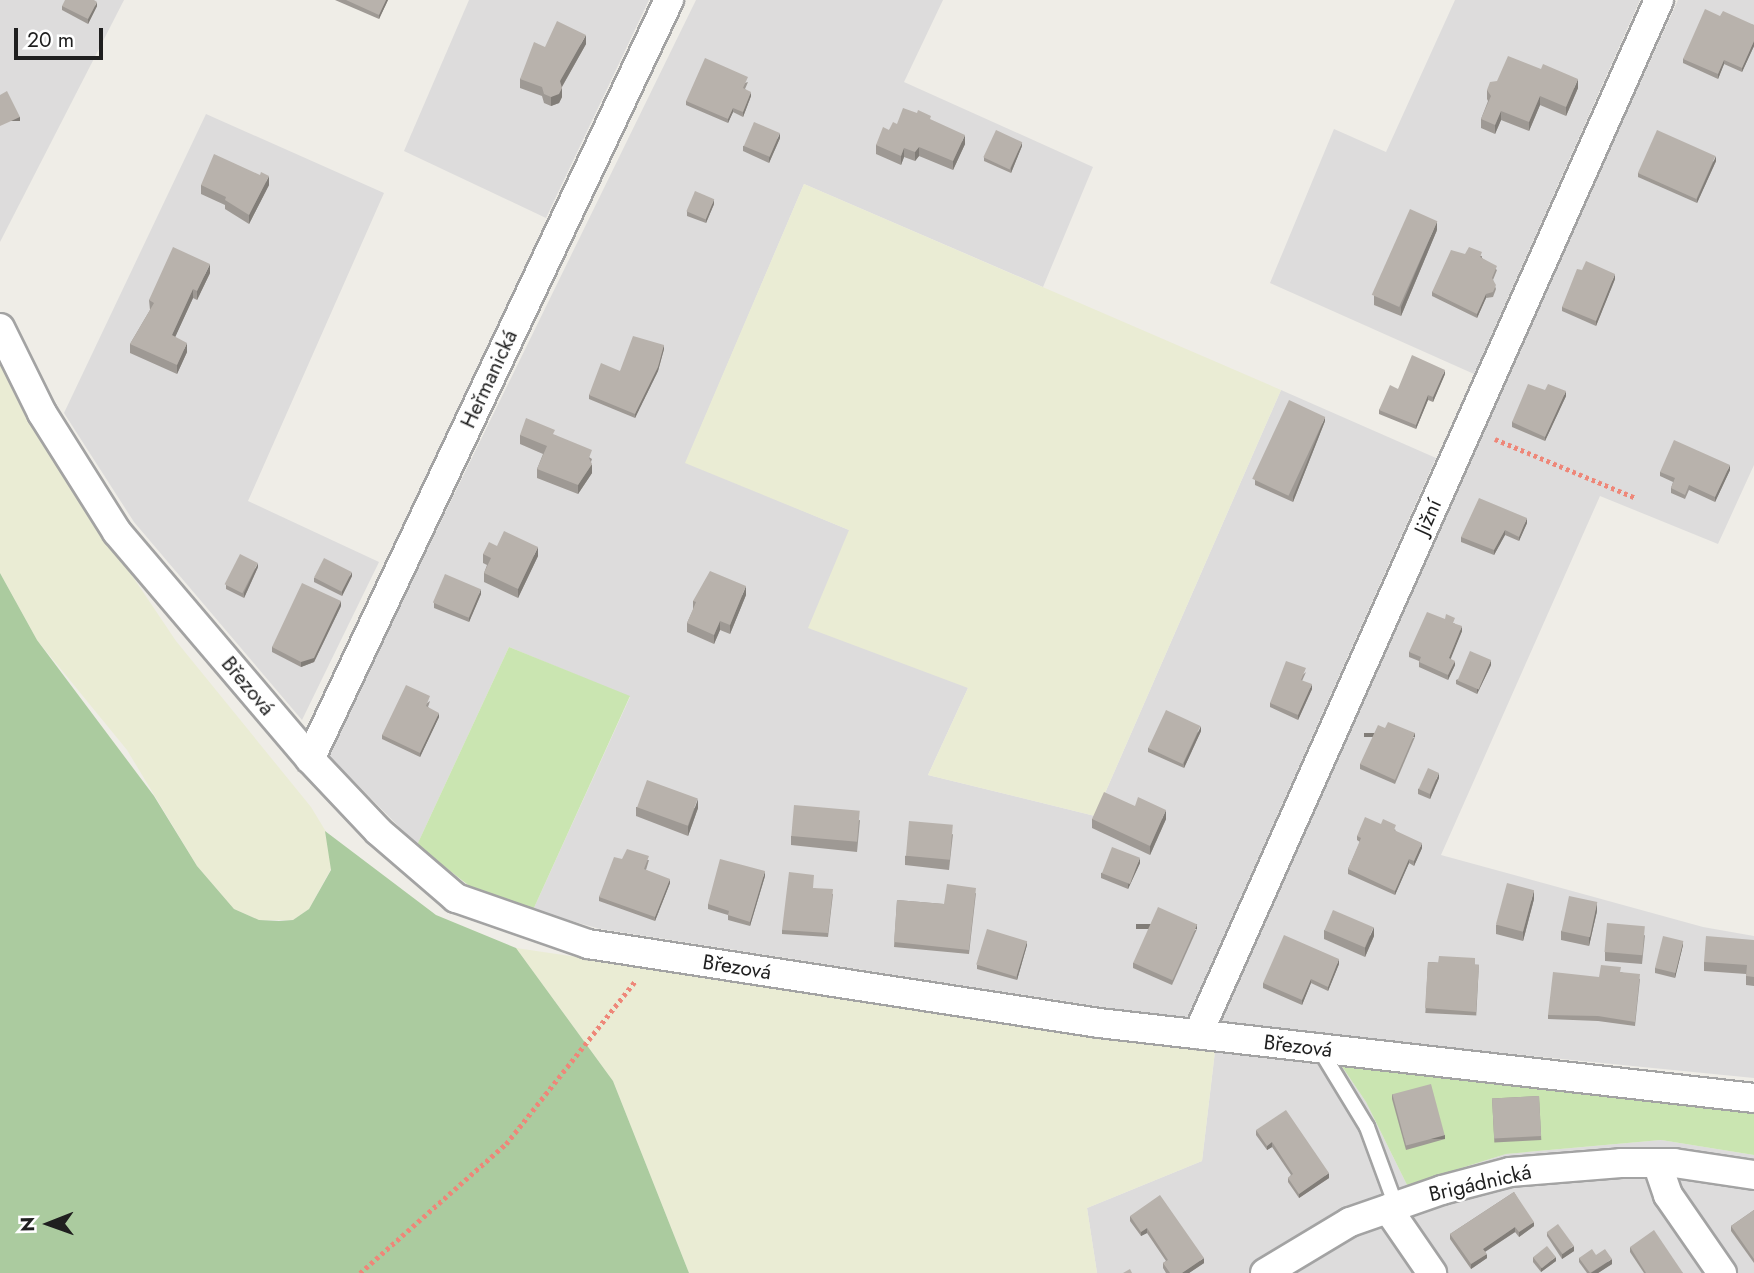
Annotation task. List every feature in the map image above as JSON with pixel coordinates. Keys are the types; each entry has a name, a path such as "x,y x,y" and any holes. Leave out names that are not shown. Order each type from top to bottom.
{"street":[{"name":"Heřmanická","path":"310,759 669,0"},
{"name":"Jižní","path":"1198,1034 1659,0"},
{"name":"Březová","path":"0,328 42,413 117,531 310,759 379,831 456,898 588,944 656,955 1099,1023 1754,1098"},
{"name":"Brigádnická","path":"1265,1273 1350,1222 1510,1171 1657,1163 1733,1170 1754,1175"},
{"path":"1657,1163 1668,1195 1722,1273"},
{"path":"1392,1207 1432,1273"}],"lane":[{"path":"1319,1048 1367,1127 1392,1207"}],"path":[{"path":"1468,428 1636,498"},
{"path":"360,1273 506,1144 656,955"}],"shaded area":[{"path":"0,0 124,0 0,242"},
{"path":"469,0 649,0 546,218 404,151"},
{"path":"696,0 943,0 904,82 1093,167 1043,287 804,184 686,462 849,530 968,688 928,775 1095,816 1281,390 1436,458 1186,1020 600,929 533,910 630,697 509,647 417,845 327,754"},
{"path":"1455,0 1640,0 1474,374 1270,283 1334,129 1386,152"},
{"path":"1678,0 1754,0 1754,465 1718,544 1600,496 1441,855 1703,927 1754,936 1754,1078 1210,1024"},
{"path":"206,114 384,193 248,501 379,562 302,720 134,522 64,413"},
{"path":"1215,1051 1341,1065 1366,1102 1407,1185 1506,1154 1661,1140 1754,1155 1754,1273 1097,1273 1087,1208 1202,1161"}],"green space":[{"path":"804,184 1281,390 1095,816 928,775 968,688 808,628 849,530 685,463"},
{"path":"0,351 94,519 176,641 311,807 328,835 331,869 309,909 293,920 259,920 234,909 197,866 127,750 37,640 0,573"},
{"path":"0,573 37,640 154,796 197,866 234,909 259,920 279,921 293,920 309,909 331,870 325,831 436,915 516,948 613,1081 689,1273 0,1273"},
{"path":"509,647 630,696 533,910 477,892 417,845"},
{"path":"516,948 1215,1051 1202,1161 1087,1208 1097,1273 689,1273 613,1081"},
{"path":"1341,1065 1754,1109 1754,1155 1661,1140 1506,1154 1407,1185 1366,1102"}],"building":[{"path":"65,0 97,2 88,19 62,6"},
{"path":"346,0 386,0 379,15"},
{"path":"1705,9 1720,16 1723,11 1754,25 1754,41 1742,68 1724,60 1718,74 1683,59"},
{"path":"557,21 586,35 560,81 562,88 559,94 551,97 544,94 542,87 520,79 534,42 545,47"},
{"path":"1508,56 1541,69 1543,64 1578,79 1566,107 1540,96 1529,122 1501,111 1495,125 1481,119 1491,96 1487,90 1490,82 1497,81"},
{"path":"705,58 748,77 743,88 751,92 743,112 733,108 728,119 686,101"},
{"path":"7,91 20,117 0,126 0,95"},
{"path":"903,108 917,113 918,110 931,116 930,119 965,135 953,161 919,147 915,152 904,148 901,156 876,145 883,127 889,130 893,122 897,124"},
{"path":"754,122 780,133 770,157 744,146"},
{"path":"996,130 1022,142 1010,169 983,157"},
{"path":"1657,130 1715,156 1696,199 1638,173"},
{"path":"214,154 260,175 261,172 269,176 249,215 225,200 226,197 201,185"},
{"path":"695,191 714,199 706,219 686,211"},
{"path":"1410,209 1437,221 1399,307 1372,295"},
{"path":"173,247 210,264 197,291 193,289 172,335 187,343 177,365 130,344 154,303 149,300"},
{"path":"1469,247 1482,252 1480,257 1497,266 1492,278 1496,285 1493,292 1486,294 1477,314 1432,292 1451,250 1465,254"},
{"path":"1586,261 1615,274 1596,321 1562,307 1577,269 1582,270"},
{"path":"633,336 664,345 658,367 635,414 589,395 601,363 620,371"},
{"path":"1412,355 1445,370 1433,397 1428,395 1416,425 1379,410 1390,385 1398,389"},
{"path":"1528,384 1545,390 1548,384 1566,391 1545,437 1512,422"},
{"path":"1289,400 1325,417 1288,496 1252,479"},
{"path":"526,418 555,430 553,434 592,450 589,458 592,464 578,485 537,469 547,446 520,435"},
{"path":"1674,440 1730,465 1715,497 1689,485 1685,495 1671,488 1675,478 1660,472"},
{"path":"1479,498 1527,518 1519,537 1505,530 1494,550 1461,537"},
{"path":"504,531 538,547 518,589 484,573 491,558 483,554 489,542 497,546"},
{"path":"240,554 258,563 242,593 225,584"},
{"path":"324,558 352,572 342,592 314,578"},
{"path":"710,571 746,586 730,625 720,621 714,635 687,623 696,602 693,601"},
{"path":"445,574 481,589 469,618 433,603"},
{"path":"302,583 341,601 314,658 301,662 272,647"},
{"path":"1427,612 1445,619 1446,614 1455,618 1453,623 1462,626 1449,658 1455,661 1448,675 1419,662 1421,657 1409,652"},
{"path":"1470,651 1491,660 1479,689 1457,680"},
{"path":"1286,661 1306,668 1301,680 1312,684 1298,715 1270,703"},
{"path":"406,685 430,696 426,706 439,713 420,753 382,735"},
{"path":"1166,710 1200,726 1183,764 1148,748"},
{"path":"1388,722 1415,733 1395,780 1360,764 1378,725 1385,728"},
{"path":"1428,768 1439,773 1430,794 1419,789"},
{"path":"647,780 698,798 688,826 637,807"},
{"path":"1104,792 1135,806 1138,797 1166,810 1150,846 1092,819"},
{"path":"794,805 860,811 857,842 791,836"},
{"path":"1365,817 1381,824 1383,819 1396,825 1394,830 1422,843 1414,861 1409,859 1395,891 1348,869 1361,838 1357,836"},
{"path":"909,821 953,825 950,860 906,856"},
{"path":"1112,847 1140,858 1130,884 1102,873"},
{"path":"627,849 649,856 644,869 670,879 655,917 599,897 614,857 622,859"},
{"path":"720,859 765,871 750,922 728,915 729,911 708,904"},
{"path":"789,872 814,875 813,888 833,889 828,933 782,930"},
{"path":"1507,883 1534,890 1523,932 1496,925"},
{"path":"947,884 976,888 969,950 894,942 897,900 944,904"},
{"path":"1569,896 1597,902 1590,937 1562,931"},
{"path":"1158,907 1197,924 1172,980 1133,963"},
{"path":"1333,910 1374,927 1365,947 1324,930"},
{"path":"1607,923 1645,926 1642,955 1604,952"},
{"path":"987,929 1027,941 1016,977 976,964"},
{"path":"1284,935 1339,959 1328,987 1311,979 1302,1000 1263,983"},
{"path":"1663,936 1683,941 1675,973 1655,968"},
{"path":"1706,936 1754,940 1754,977 1746,976 1747,965 1704,962"},
{"path":"1439,956 1475,958 1475,965 1479,965 1476,1012 1425,1008 1428,962 1438,963"},
{"path":"1601,965 1621,967 1620,972 1640,974 1635,1022 1598,1016 1548,1015 1553,972 1599,977"},
{"path":"1431,1084 1445,1135 1406,1146 1392,1094"},
{"path":"1539,1096 1541,1136 1494,1138 1492,1098"},
{"path":"1286,1110 1329,1173 1299,1194 1288,1178 1293,1174 1272,1142 1267,1146 1256,1130"},
{"path":"1514,1192 1534,1222 1519,1232 1515,1227 1483,1249 1487,1254 1471,1264 1450,1234"},
{"path":"1160,1195 1204,1258 1182,1273 1170,1273 1163,1263 1168,1260 1147,1228 1141,1232 1130,1216"},
{"path":"1754,1210 1754,1259 1731,1226"},
{"path":"1558,1224 1574,1246 1563,1254 1547,1232"},
{"path":"1654,1230 1683,1273 1646,1273 1630,1247"},
{"path":"1547,1246 1556,1257 1542,1268 1533,1257"},
{"path":"1592,1249 1596,1255 1605,1249 1612,1259 1590,1273 1579,1258"}]}
